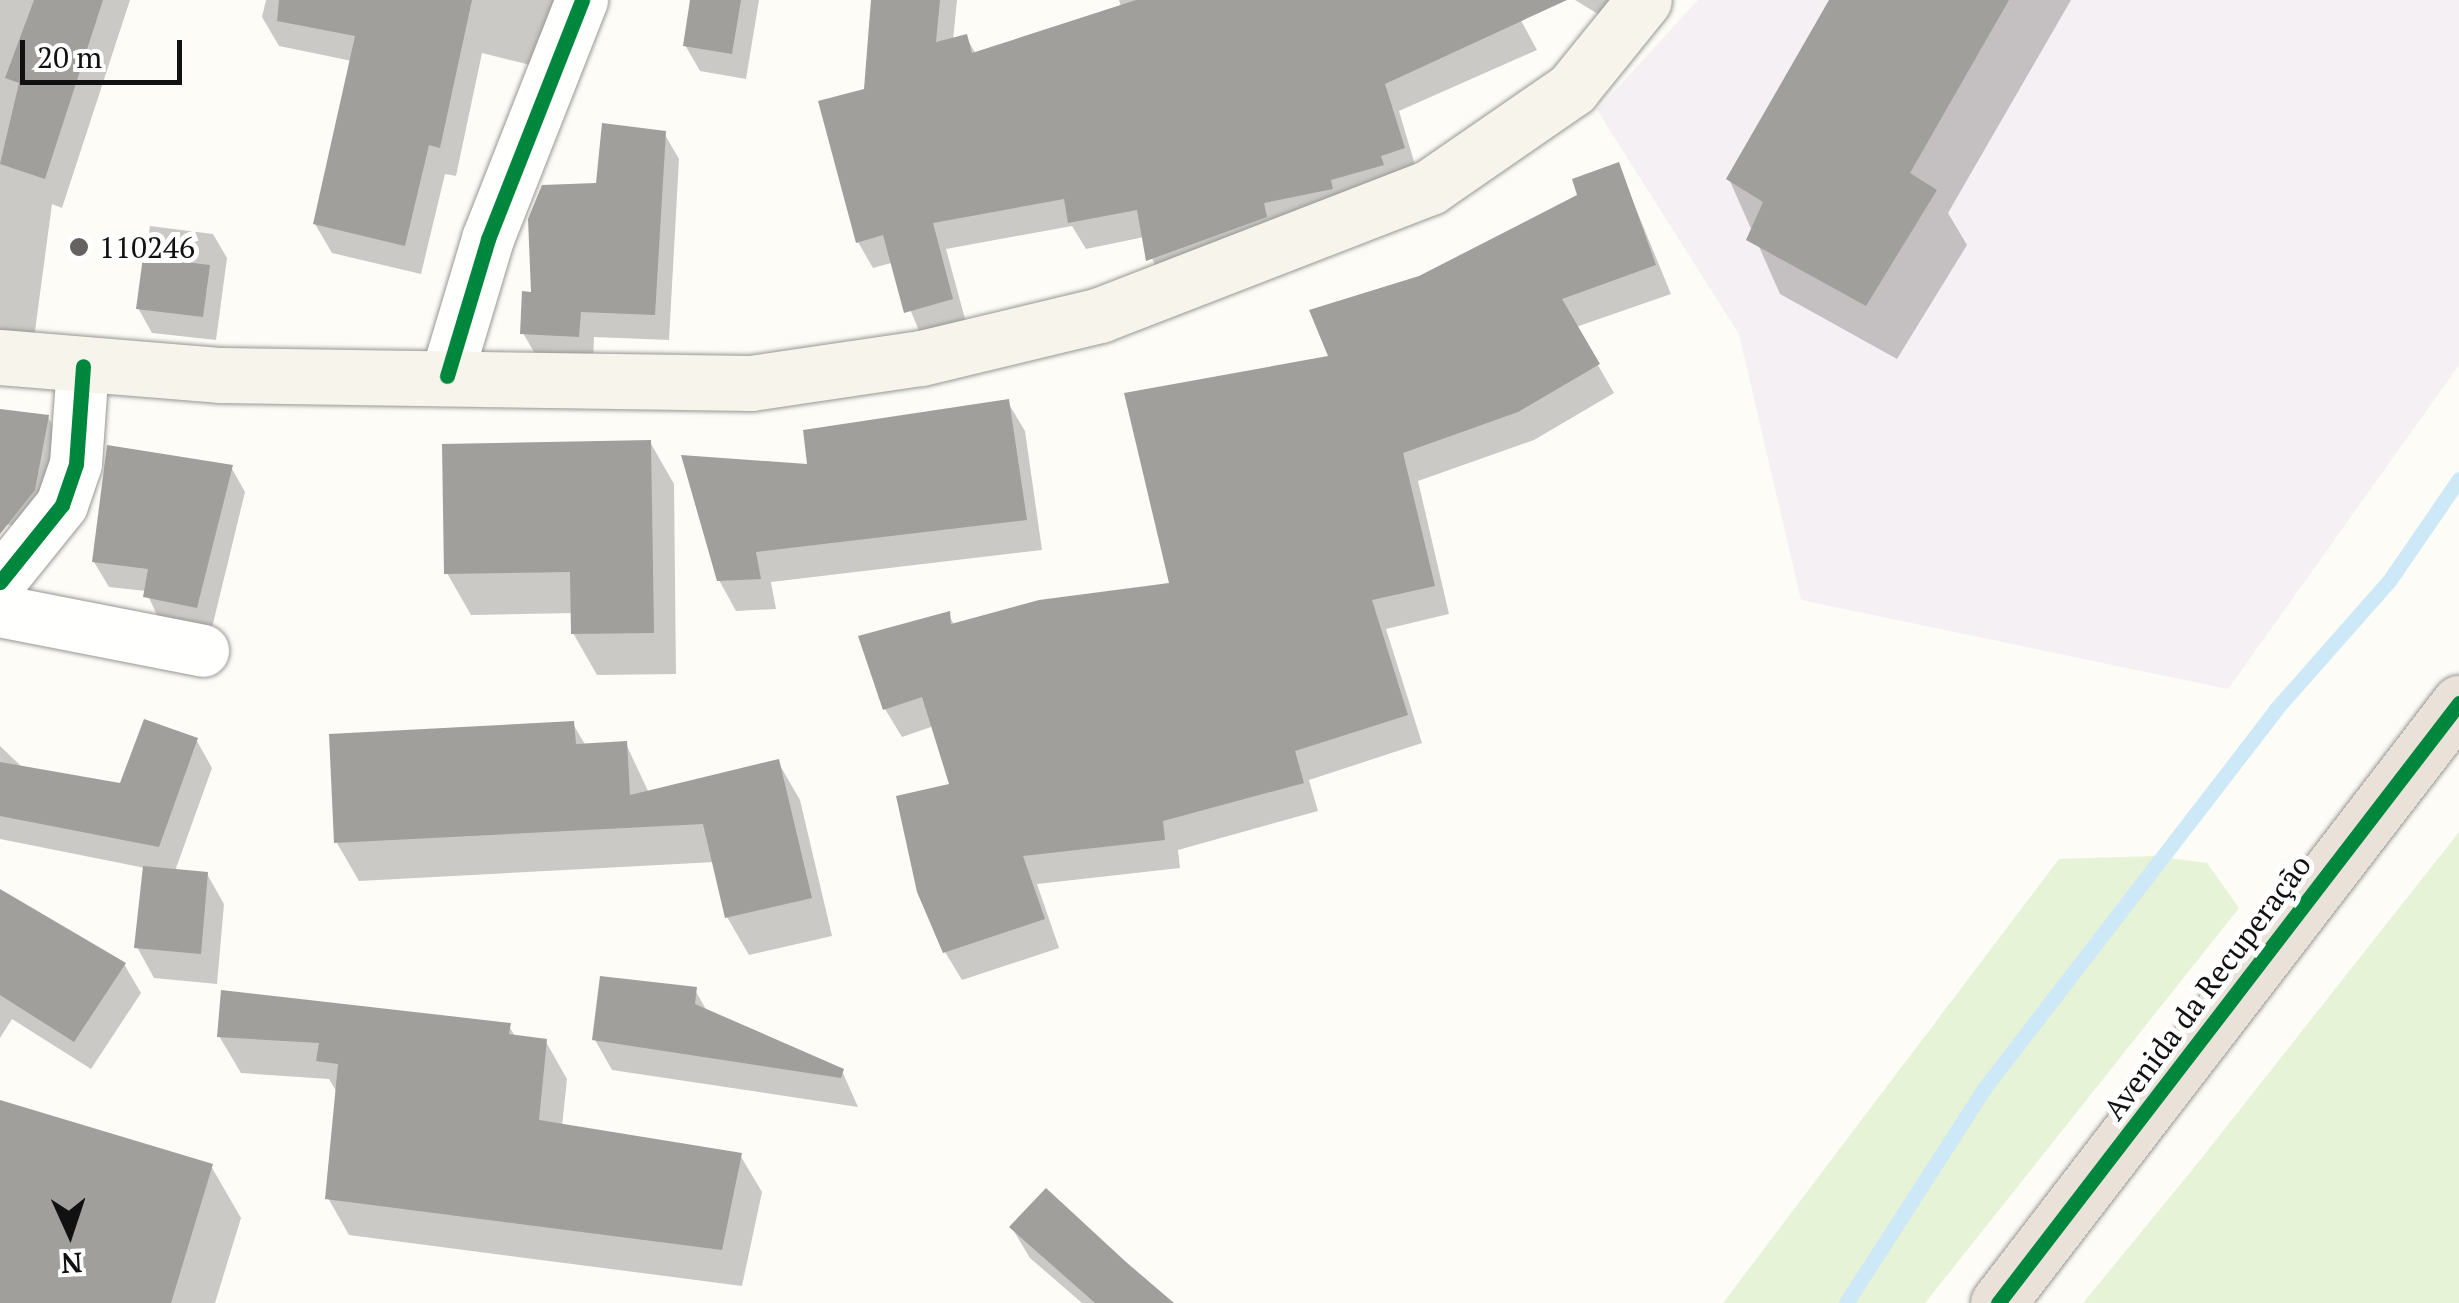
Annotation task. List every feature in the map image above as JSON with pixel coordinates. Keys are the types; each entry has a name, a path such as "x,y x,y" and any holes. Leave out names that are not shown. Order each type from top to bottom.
{"highway":[{"name":"Avenida da Recuperação","path":"1998,1303 2459,703"}],"main road":[{"path":"0,358 83,366 750,382 921,358 1100,315 1430,186 1572,88 1644,0"}],"street":[{"path":"446,376 488,240 582,0"},
{"path":"0,582 62,504 76,464 83,366"},
{"path":"0,611 203,651"}],"shaded area":[{"path":"1698,0 2459,0 2459,365 2228,689 1801,600 1739,334 1597,110"}],"green space":[{"path":"2459,832 2459,1303 2083,1303 2193,1169"},
{"path":"2154,856 2207,863 2239,908 1925,1303 1723,1303 2059,859"}],"building":[{"path":"34,0 103,0 45,179 0,164 19,83 5,78"},
{"path":"279,0 472,0 440,148 429,145 405,246 313,224 355,36 277,21"},
{"path":"690,0 741,0 732,54 683,46"},
{"path":"871,0 940,0 936,42 967,34 972,53 1136,0 1567,0 1385,84 1405,148 1381,156 1384,165 1331,180 1333,189 1264,203 1267,217 1146,261 1137,210 1068,223 1064,199 933,223 953,299 904,313 883,235 856,243 818,101 864,89"},
{"path":"1829,0 2009,0 1910,173 1937,190 1866,306 1746,240 1763,202 1726,179"},
{"path":"602,123 666,131 655,315 581,312 579,337 520,334 522,291 531,292 528,219 542,185 596,183"},
{"path":"1619,162 1656,265 1562,299 1600,364 1518,412 1403,453 1435,586 1372,600 1408,715 1295,751 1304,783 1163,821 1165,840 1023,856 1045,919 943,953 917,892 896,796 949,784 922,697 883,710 858,636 950,611 951,624 1039,600 1169,583 1124,393 1328,356 1309,310 1419,276 1577,195 1572,179"},
{"path":"143,257 210,265 203,317 136,309"},
{"path":"1009,399 1027,520 756,552 761,579 717,581 681,455 807,464 803,430"},
{"path":"0,409 49,415 35,490 0,534"},
{"path":"651,440 654,633 571,634 570,572 444,574 442,444"},
{"path":"107,445 233,465 197,608 143,597 148,569 92,562"},
{"path":"144,719 198,738 159,847 0,816 0,762 120,783"},
{"path":"574,721 576,744 627,741 630,795 779,759 812,898 725,918 703,824 334,843 329,734"},
{"path":"143,866 208,872 201,954 134,948"},
{"path":"0,889 126,963 74,1042 0,995"},
{"path":"600,976 697,987 695,1004 844,1069 841,1078 592,1040"},
{"path":"221,990 511,1023 509,1034 547,1039 539,1120 742,1153 722,1250 325,1199 338,1064 316,1061 319,1043 217,1037"},
{"path":"0,1100 213,1164 171,1303 0,1303"},
{"path":"1046,1188 1174,1303 1095,1303 1009,1227"}],"waterway":[{"path":"1846,1303 1986,1086 2276,709 2389,581 2459,479"}],"cycle path":[{"path":"447,376 488,239 582,0"},
{"path":"0,582 62,505 76,464 83,366"},
{"path":"1998,1303 2459,703"}],"place":[{"name":"110246","path":"79,247"}]}
